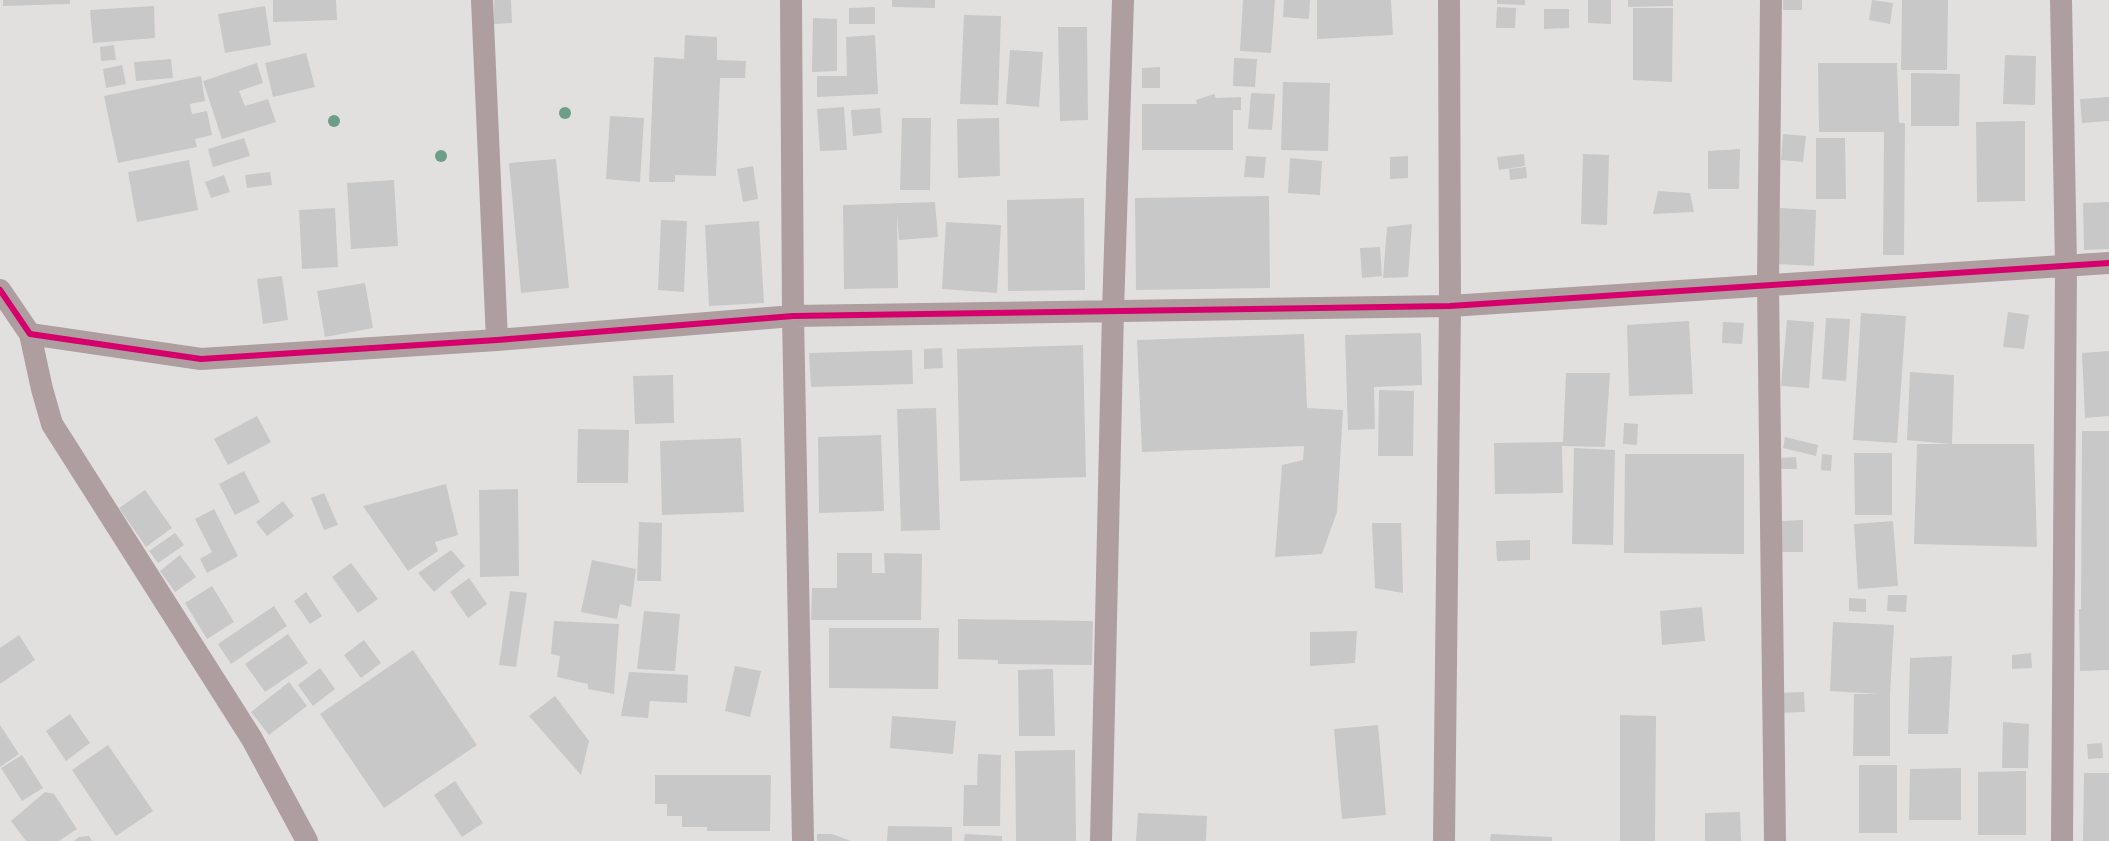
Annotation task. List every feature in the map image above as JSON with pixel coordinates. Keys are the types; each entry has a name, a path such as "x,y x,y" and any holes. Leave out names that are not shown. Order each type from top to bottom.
{"street":[{"path":"482,0 497,340"},
{"path":"791,0 793,316 802,841"},
{"path":"1101,841 1113,311 1123,0"},
{"path":"1444,841 1450,306 1449,0"},
{"path":"1771,0 1768,284 1775,841"},
{"path":"2061,0 2066,265 2062,841"},
{"path":"30,334 201,359 497,340 793,316 1450,306 1768,284 2109,263"},
{"path":"0,290 30,334 42,389 52,424 252,739 307,841"}],"building":[{"path":"3,0 70,0 70,4 3,6"},
{"path":"273,0 336,0 337,20 273,22"},
{"path":"494,0 511,0 512,23 494,24"},
{"path":"892,0 935,0 935,8 892,7"},
{"path":"1243,0 1275,0 1271,53 1240,51"},
{"path":"1284,0 1310,0 1309,19 1283,17"},
{"path":"1317,0 1391,0 1393,35 1317,39"},
{"path":"1497,0 1525,0 1525,5 1497,4"},
{"path":"1588,0 1611,0 1611,24 1588,23"},
{"path":"1628,0 1673,0 1673,6 1628,7"},
{"path":"1783,0 1802,0 1802,10 1783,10"},
{"path":"1872,0 1893,3 1890,24 1869,20"},
{"path":"1902,0 1948,0 1947,70 1901,70"},
{"path":"154,6 155,38 93,43 90,10"},
{"path":"265,6 271,45 225,53 218,14"},
{"path":"875,7 875,24 849,24 849,8"},
{"path":"1497,7 1516,8 1515,28 1496,28"},
{"path":"1633,8 1673,8 1672,82 1633,80"},
{"path":"1544,9 1569,9 1569,28 1544,29"},
{"path":"964,15 1001,16 998,105 960,104"},
{"path":"813,18 837,19 837,71 812,72"},
{"path":"1058,27 1087,27 1088,120 1060,121"},
{"path":"685,35 717,37 717,60 746,61 745,78 720,78 716,176 675,175 675,182 649,182 654,57 684,59"},
{"path":"875,35 878,94 817,97 817,76 847,76 846,37"},
{"path":"114,45 116,60 101,61 100,47"},
{"path":"1010,50 1043,52 1039,107 1006,104"},
{"path":"306,53 315,87 273,97 265,63"},
{"path":"2005,55 2036,56 2035,105 2003,104"},
{"path":"1234,58 1257,59 1255,87 1233,86"},
{"path":"171,59 173,78 136,81 134,62"},
{"path":"257,63 263,83 239,91 245,106 268,99 276,122 222,139 203,81"},
{"path":"1818,63 1897,63 1899,123 1905,123 1904,255 1883,255 1884,132 1819,132"},
{"path":"122,65 126,84 106,88 103,69"},
{"path":"1160,67 1160,88 1142,88 1142,68"},
{"path":"1911,73 1960,74 1959,126 1911,126"},
{"path":"201,76 205,101 190,104 192,114 207,111 212,135 195,139 197,147 118,163 104,96"},
{"path":"1283,82 1330,83 1328,151 1281,150"},
{"path":"1251,93 1275,94 1272,130 1248,129"},
{"path":"1214,94 1216,98 1241,97 1241,110 1233,110 1233,150 1142,150 1142,104 1197,104 1196,100"},
{"path":"2109,97 2109,121 2082,123 2080,99"},
{"path":"844,107 847,150 820,151 817,109"},
{"path":"880,108 882,133 853,136 851,110"},
{"path":"610,116 644,118 640,182 606,179"},
{"path":"902,118 931,118 930,190 900,190"},
{"path":"999,118 1000,176 958,178 957,119"},
{"path":"2025,121 2025,201 1977,202 1976,122"},
{"path":"1783,134 1806,136 1803,162 1781,160"},
{"path":"244,138 250,156 213,167 208,149"},
{"path":"1816,138 1845,138 1846,199 1816,199"},
{"path":"1740,149 1739,189 1708,189 1708,151"},
{"path":"1524,154 1525,166 1499,170 1497,157"},
{"path":"1583,154 1609,155 1607,225 1581,224"},
{"path":"1246,156 1266,157 1264,178 1244,177"},
{"path":"1408,156 1408,178 1390,179 1390,157"},
{"path":"1290,158 1322,161 1320,195 1288,193"},
{"path":"556,159 569,288 521,293 509,163"},
{"path":"189,160 198,210 137,222 128,172"},
{"path":"753,166 758,199 743,202 737,169"},
{"path":"1526,167 1527,178 1510,180 1509,169"},
{"path":"270,172 272,185 247,188 245,175"},
{"path":"224,175 230,192 211,198 205,182"},
{"path":"394,180 398,246 351,249 347,183"},
{"path":"1658,191 1690,193 1694,212 1653,214"},
{"path":"1269,196 1270,288 1136,290 1135,198"},
{"path":"1084,198 1085,290 1008,291 1007,200"},
{"path":"935,202 938,237 899,240 897,212 898,288 844,289 843,205"},
{"path":"2109,202 2109,249 2084,250 2083,203"},
{"path":"335,208 338,267 302,269 299,210"},
{"path":"1780,208 1816,210 1814,266 1777,264"},
{"path":"661,220 687,221 684,292 658,290"},
{"path":"759,221 764,303 709,306 705,225"},
{"path":"946,222 1001,225 997,293 942,289"},
{"path":"1412,224 1408,277 1383,278 1387,227"},
{"path":"1380,247 1382,276 1362,278 1360,248"},
{"path":"282,276 288,320 263,324 257,279"},
{"path":"365,283 373,328 325,337 317,291"},
{"path":"2008,312 2029,315 2024,349 2003,347"},
{"path":"1861,313 1906,316 1897,443 1853,440"},
{"path":"1826,318 1850,319 1846,381 1822,379"},
{"path":"1787,320 1814,322 1809,388 1781,386"},
{"path":"1689,321 1693,394 1629,396 1627,325"},
{"path":"1723,322 1744,323 1742,344 1722,343"},
{"path":"1421,333 1422,385 1374,387 1375,429 1348,430 1345,335"},
{"path":"1304,334 1307,408 1343,410 1337,512 1322,554 1275,557 1282,465 1303,460 1304,446 1142,452 1137,340"},
{"path":"1083,345 1086,477 960,481 957,349"},
{"path":"942,348 943,368 924,369 924,349"},
{"path":"912,350 913,384 811,387 809,353"},
{"path":"2109,351 2109,416 2085,418 2082,353"},
{"path":"1910,372 1954,375 1952,444 2034,444 2037,547 1914,544 1917,444 1950,444 1907,440"},
{"path":"1566,373 1610,373 1605,447 1562,446 1563,493 1495,494 1494,443 1563,442"},
{"path":"673,375 674,423 635,424 633,376"},
{"path":"1379,390 1414,391 1413,456 1378,456"},
{"path":"936,408 940,530 901,531 897,409"},
{"path":"257,416 271,442 228,465 214,439"},
{"path":"1624,423 1638,424 1637,445 1623,444"},
{"path":"578,429 629,430 628,483 577,483"},
{"path":"2082,431 2109,431 2109,670 2080,671 2079,609 2081,609"},
{"path":"881,435 884,511 819,513 818,437"},
{"path":"1785,437 1818,445 1816,456 1783,448"},
{"path":"741,438 744,512 662,515 660,441"},
{"path":"1574,448 1615,450 1613,545 1572,544"},
{"path":"1854,453 1892,453 1892,515 1855,515"},
{"path":"1625,454 1744,454 1744,554 1624,553"},
{"path":"1822,454 1832,455 1831,471 1821,470"},
{"path":"1796,457 1797,469 1778,469 1778,458"},
{"path":"244,471 260,502 235,515 219,484"},
{"path":"446,484 458,535 435,542 438,551 408,571 363,506"},
{"path":"518,489 519,576 480,577 479,490"},
{"path":"145,490 172,528 146,547 119,508"},
{"path":"324,493 338,525 324,530 311,498"},
{"path":"283,501 294,516 267,536 256,522"},
{"path":"214,509 238,556 207,573 200,559 212,552 195,519"},
{"path":"1803,520 1803,552 1782,552 1782,521"},
{"path":"1893,521 1898,586 1858,589 1854,524"},
{"path":"639,522 662,523 661,581 637,581"},
{"path":"1372,523 1401,523 1403,593 1375,588"},
{"path":"175,533 184,545 158,563 149,551"},
{"path":"1530,540 1530,560 1497,561 1496,541"},
{"path":"451,550 465,566 434,592 418,573"},
{"path":"837,553 872,553 872,573 885,573 884,553 922,554 921,620 811,620 812,588 837,588"},
{"path":"180,555 196,577 175,592 160,571"},
{"path":"592,560 636,569 631,607 620,604 617,619 581,612"},
{"path":"351,563 378,599 358,613 332,577"},
{"path":"469,578 487,604 468,618 450,592"},
{"path":"212,586 234,622 207,639 185,603"},
{"path":"510,591 527,593 516,667 499,665"},
{"path":"306,592 322,616 310,624 294,601"},
{"path":"1888,595 1907,595 1906,612 1887,611"},
{"path":"1849,598 1866,599 1866,612 1849,611"},
{"path":"274,606 287,626 231,664 218,644"},
{"path":"1702,607 1705,641 1662,645 1660,611"},
{"path":"644,611 680,614 675,671 637,669"},
{"path":"958,619 1093,621 1092,665 998,664 998,660 958,659"},
{"path":"554,621 619,624 614,694 588,689 588,684 557,677 560,656 551,654"},
{"path":"1833,622 1894,625 1890,694 1890,756 1853,756 1854,694 1880,694 1830,691"},
{"path":"829,628 939,628 938,689 829,688"},
{"path":"1357,631 1355,663 1310,666 1310,632"},
{"path":"288,634 308,663 265,692 245,664"},
{"path":"19,635 35,660 0,684 0,648"},
{"path":"364,640 381,663 361,678 344,655"},
{"path":"413,650 477,745 384,808 320,714"},
{"path":"2031,653 2032,668 2012,669 2012,655"},
{"path":"1952,656 1948,734 1908,734 1910,658"},
{"path":"735,666 761,671 750,717 725,711"},
{"path":"320,668 335,689 313,706 298,685"},
{"path":"1053,669 1055,736 1019,736 1018,670"},
{"path":"629,672 688,675 687,703 650,701 648,718 621,716"},
{"path":"289,682 307,706 269,735 251,712"},
{"path":"1804,692 1805,712 1778,713 1777,693"},
{"path":"555,696 589,741 581,775 529,716"},
{"path":"70,714 90,743 66,761 46,731"},
{"path":"1620,715 1656,716 1655,841 1620,841"},
{"path":"892,716 956,721 953,754 890,748"},
{"path":"2003,722 2029,724 2028,768 2002,768"},
{"path":"0,725 19,754 0,767"},
{"path":"1378,725 1386,815 1342,819 1334,729"},
{"path":"2102,743 2103,758 2088,759 2087,744"},
{"path":"108,745 153,811 116,836 72,770"},
{"path":"1075,750 1076,841 1016,841 1015,751"},
{"path":"978,754 1001,755 1000,826 963,826 964,785 977,785"},
{"path":"22,755 43,788 22,801 1,768"},
{"path":"1859,765 1897,765 1897,833 1859,833"},
{"path":"1961,768 1961,820 1909,820 1910,769"},
{"path":"2026,771 2026,835 1978,835 1978,772"},
{"path":"2084,773 2109,773 2109,841 2083,841"},
{"path":"655,775 771,775 770,831 707,831 707,827 682,827 682,816 667,816 667,804 655,804"},
{"path":"455,781 483,823 462,837 434,795"},
{"path":"45,792 54,794 77,829 59,841 26,841 11,821"},
{"path":"1740,812 1741,841 1705,841 1705,813"},
{"path":"1138,813 1207,816 1206,841 1136,841"},
{"path":"888,826 952,827 952,841 887,841"},
{"path":"817,834 832,834 851,841 817,841"},
{"path":"965,834 1002,836 1002,841 964,841"},
{"path":"1491,834 1552,837 1552,841 1490,841"},
{"path":"89,836 92,841 74,841 79,837"}],"cycle path":[{"path":"0,290 30,334 201,359 497,340 793,316 1450,306 2109,263"}]}
